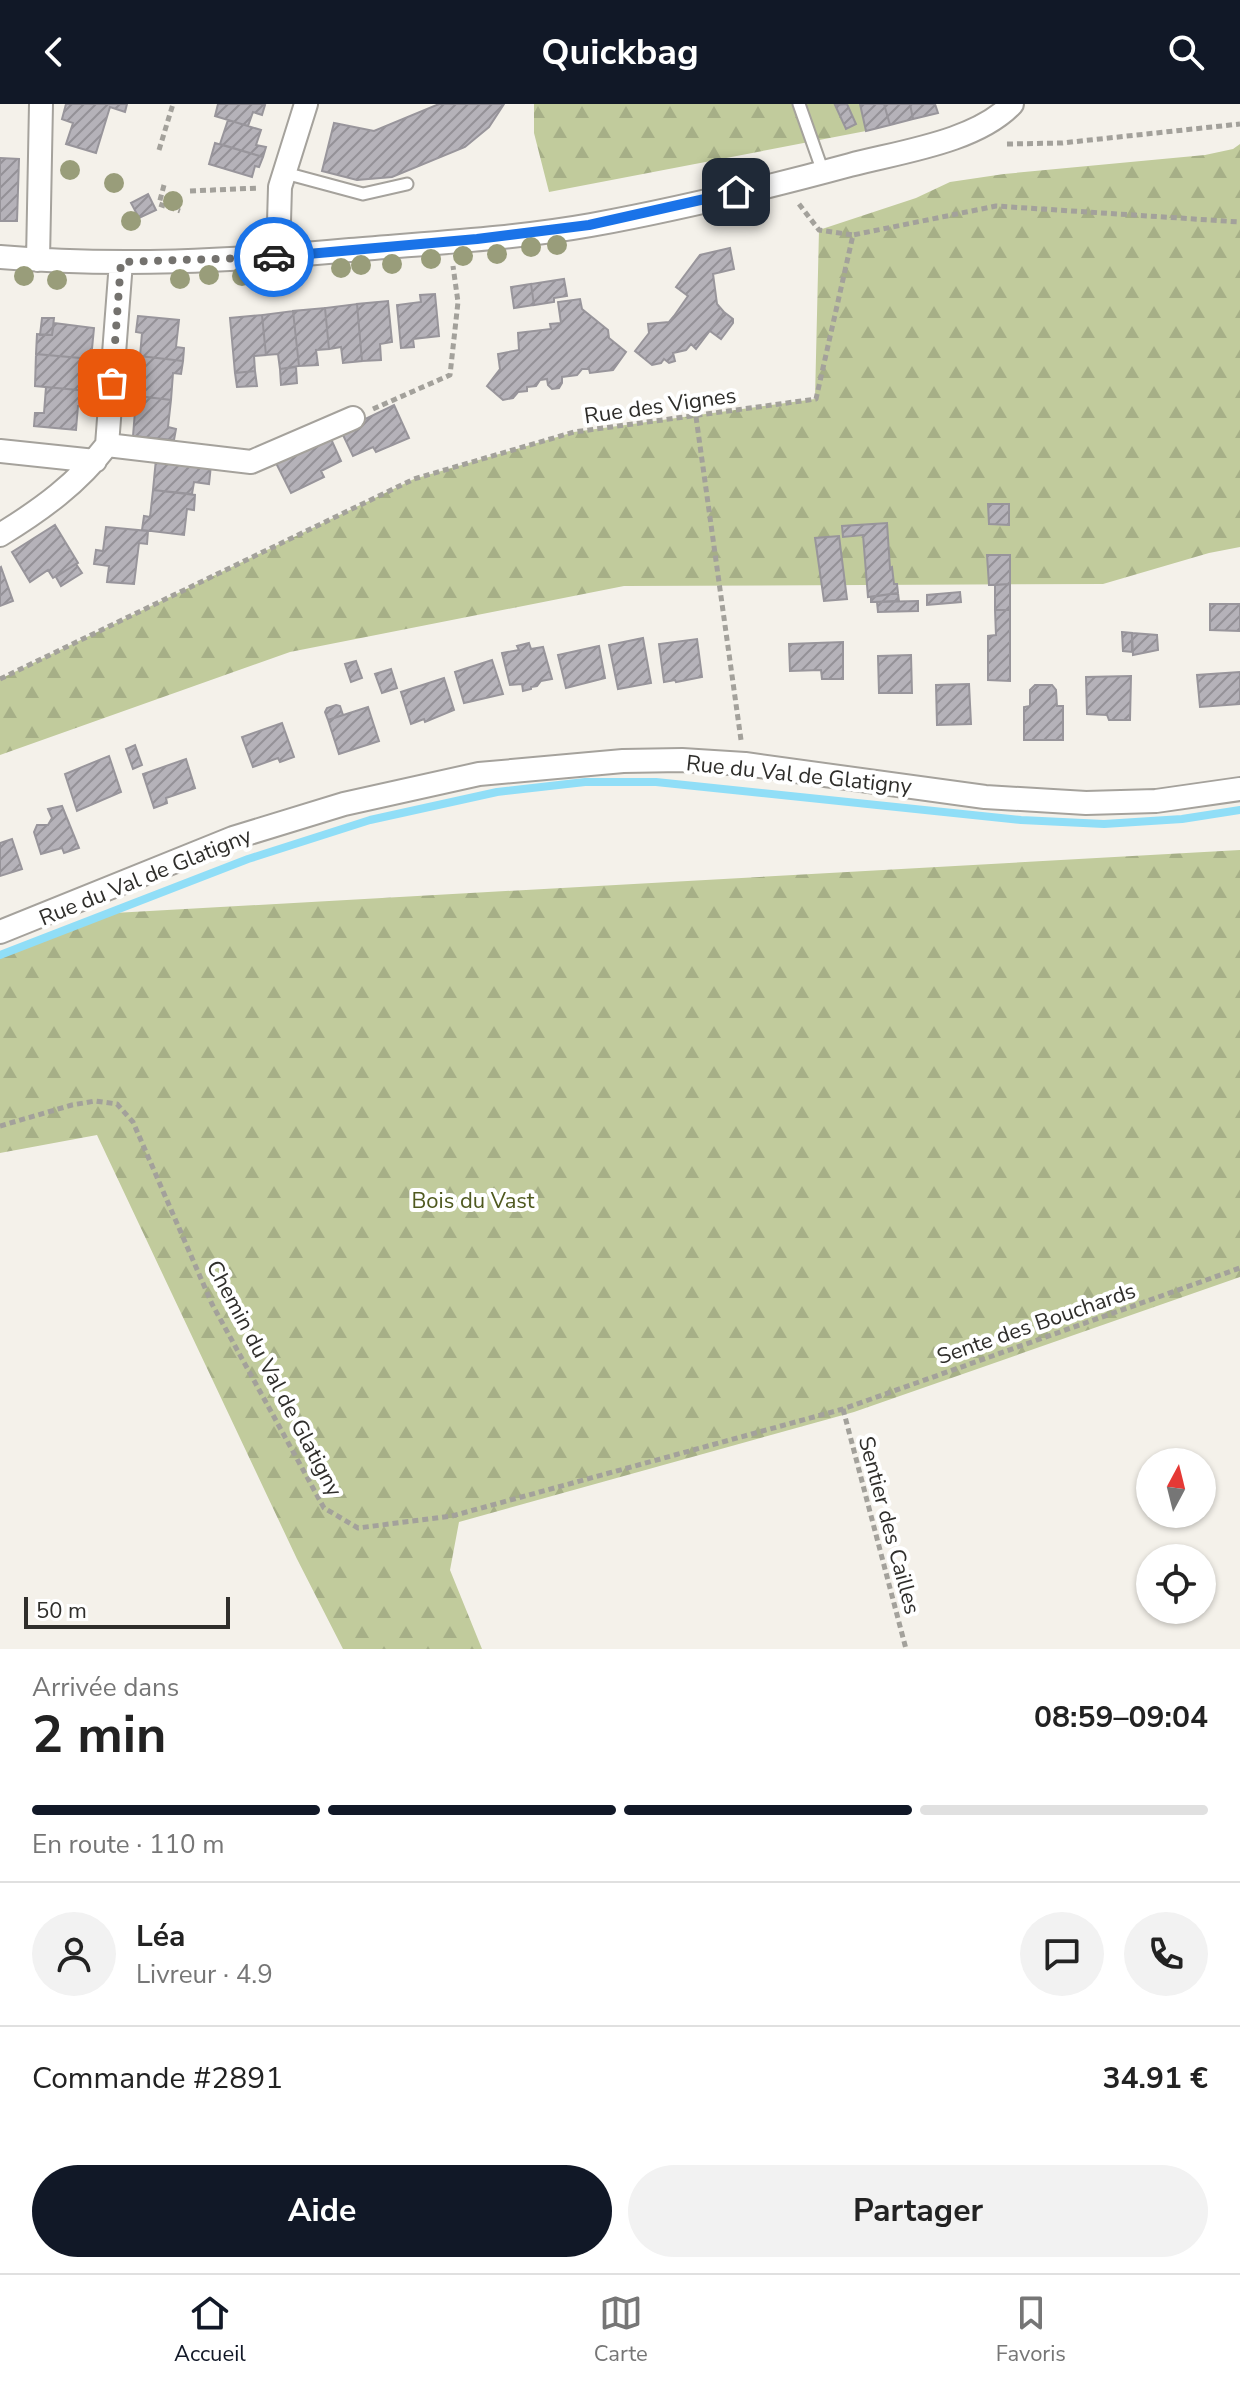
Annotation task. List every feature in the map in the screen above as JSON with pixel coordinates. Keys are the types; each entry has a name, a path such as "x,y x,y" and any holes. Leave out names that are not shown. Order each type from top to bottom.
{"street":[{"path":"38,260 41,104"},
{"path":"278,257 280,187 306,104"},
{"path":"0,257 121,262 278,257 477,239 589,225 941,142 994,119 1012,104"},
{"path":"0,535 46,507 101,453 121,262"},
{"path":"0,451 101,453 251,462 353,418"},
{"name":"Rue du Val de Glatigny","path":"0,932 233,838 344,804 479,774 623,761 682,760 745,764 985,797 1086,803 1156,801 1240,789"}],"lane":[{"path":"799,104 823,172"},
{"path":"285,173 363,194 407,184"}],"path":[{"path":"159,150 173,104"},
{"path":"1007,144 1062,143 1240,124"},
{"path":"794,179 799,204 819,230 853,235 996,206 1240,222"},
{"path":"164,185 159,204 180,211"},
{"path":"190,191 264,188"},
{"name":"Rue des Vignes","path":"0,679 414,479 574,432 816,399 853,235"},
{"path":"353,418 450,375 458,302 453,265"},
{"path":"696,417 745,764"},
{"name":"Chemin du Val de Glatigny","path":"0,1126 95,1101 117,1104 133,1122 212,1304 324,1508 358,1528 452,1516 843,1409"},
{"name":"Sente des Bouchards","path":"843,1409 1240,1268"},
{"name":"Sentier des Cailles","path":"843,1409 906,1649"}],"green space":[{"path":"534,104 860,104 866,131 549,192 534,133"},
{"path":"1240,144 1240,547 1103,584 624,586 290,652 0,755 0,679 414,479 574,432 815,399 819,230 916,198 950,182 1205,155 1233,149"},
{"name":"Bois du Vast","path":"1240,850 1240,1277 854,1412 459,1522 450,1570 482,1649 343,1649 297,1559 97,1135 0,1153 0,952 114,913"}],"building":[{"path":"66,104 127,104 125,112 110,107 96,153 66,144 73,123 62,119"},
{"path":"218,104 265,105 262,115 253,112 248,126 215,116"},
{"path":"439,104 504,104 489,127 465,147 392,177 357,180 322,171 334,123 374,131"},
{"path":"847,104 856,124 846,129 835,105"},
{"path":"860,104 884,104 890,125 866,131"},
{"path":"884,104 910,104 913,119 890,125"},
{"path":"910,104 935,104 938,113 913,119"},
{"path":"228,120 261,130 256,145 266,147 263,157 220,144"},
{"path":"215,143 263,157 259,167 255,166 252,177 209,164"},
{"path":"0,158 19,159 17,221 0,221"},
{"path":"148,194 156,210 139,218 131,203"},
{"path":"730,248 734,269 713,274 717,304 724,312 696,349 691,344 686,350 673,353 675,361 669,363 664,359 652,365 635,351 649,333 648,324 669,322 674,316 688,296 676,287 700,255"},
{"path":"564,279 567,296 534,305 531,284"},
{"path":"531,284 534,305 514,308 511,287"},
{"path":"435,294 439,336 413,339 414,347 401,348 397,305 421,302 420,295"},
{"path":"580,299 582,309 608,330 609,338 626,352 613,370 590,373 589,369 582,369 577,375 562,377 559,388 552,389 547,379 540,380 536,386 527,387 527,391 503,400 487,386 500,369 498,354 519,350 518,333 551,329 550,324 561,323 558,302"},
{"path":"388,301 392,342 380,344 381,360 362,361 357,304"},
{"path":"357,304 362,361 343,363 341,347 329,349 325,308"},
{"path":"325,308 329,349 316,350 318,365 299,366 293,311"},
{"path":"293,311 299,366 280,369 278,354 266,355 262,315"},
{"path":"724,312 733,319 733,323 721,339 710,331"},
{"path":"262,315 266,355 254,356 255,371 235,373 230,318"},
{"path":"138,316 179,320 176,347 184,348 183,361 140,356 142,333 136,332"},
{"path":"42,318 54,318 52,335 40,335"},
{"path":"54,323 94,328 91,359 36,354 37,334 52,335"},
{"path":"36,354 91,359 88,391 35,386"},
{"path":"140,356 183,361 181,374 173,373 171,400 129,395 131,381 137,381"},
{"path":"296,367 297,383 281,385 280,369"},
{"path":"255,371 257,386 237,387 235,373"},
{"path":"46,387 88,391 86,406 78,406 76,430 34,426 35,413 44,413"},
{"path":"129,395 171,400 168,427 176,429 174,440 133,436 135,411 127,410"},
{"path":"394,405 409,438 376,452 373,447 353,456 342,433"},
{"path":"331,439 341,461 321,471 324,477 291,493 275,461"},
{"path":"156,459 211,465 209,484 194,482 192,494 153,490"},
{"path":"153,490 195,495 194,510 187,509 184,535 142,530 144,516 150,517"},
{"path":"988,504 1009,504 1009,525 989,524"},
{"path":"887,523 890,568 898,593 868,597 863,535 843,537 842,526"},
{"path":"55,525 78,563 53,578 48,570 30,582 12,552"},
{"path":"106,527 148,531 147,544 139,543 134,584 107,582 109,566 94,564 96,550 103,551"},
{"path":"839,536 847,599 824,601 815,538"},
{"path":"987,555 1010,555 1010,584 989,585"},
{"path":"76,564 82,573 61,586 56,577"},
{"path":"0,568 13,601 0,606"},
{"path":"1010,584 1010,610 995,610 995,585"},
{"path":"960,592 961,602 927,605 927,595"},
{"path":"898,593 899,601 871,602 871,597"},
{"path":"918,601 918,611 878,612 877,602"},
{"path":"1210,604 1240,604 1240,631 1210,630"},
{"path":"995,610 1010,610 1010,681 988,680 988,636 996,635"},
{"path":"1122,632 1132,633 1132,652 1123,651"},
{"path":"1132,633 1157,635 1158,650 1133,655"},
{"path":"643,638 651,683 618,689 609,645"},
{"path":"697,639 702,677 664,682 659,644"},
{"path":"843,642 843,679 822,679 821,670 790,671 789,644"},
{"path":"529,643 531,649 543,647 552,679 523,691 522,684 510,685 502,653 519,650 517,646"},
{"path":"599,646 605,678 566,688 558,655"},
{"path":"911,655 912,693 879,693 878,656"},
{"path":"492,660 503,694 464,703 455,672"},
{"path":"356,661 362,678 351,682 345,664"},
{"path":"391,669 397,688 382,693 375,674"},
{"path":"1240,672 1240,704 1200,707 1197,675"},
{"path":"1131,676 1130,720 1109,720 1107,715 1087,714 1086,677"},
{"path":"444,678 454,710 425,722 424,719 411,724 401,692"},
{"path":"969,684 971,724 937,725 936,685"},
{"path":"1035,685 1052,685 1056,690 1057,706 1063,706 1063,740 1024,740 1024,707 1030,706 1030,690"},
{"path":"340,706 343,715 328,720 327,708"},
{"path":"368,707 379,741 339,754 328,720"},
{"path":"282,723 294,757 280,762 278,758 253,767 242,737"},
{"path":"135,745 142,765 133,769 126,749"},
{"path":"109,756 121,792 77,811 65,774"},
{"path":"186,759 195,788 166,798 167,803 154,808 143,774"},
{"path":"62,806 79,848 64,853 62,848 41,854 34,832 37,825 48,825 52,818 48,809"},
{"path":"12,839 22,869 0,876 0,843"}],"waterway":[{"path":"0,955 248,859 370,820 497,792 585,782 656,782 1021,820 1104,824 1182,819 1240,810"}],"way so far":[{"path":"112,383 121,262 274,257"}],"route":[{"path":"274,257 477,239 589,225 736,192"}]}
